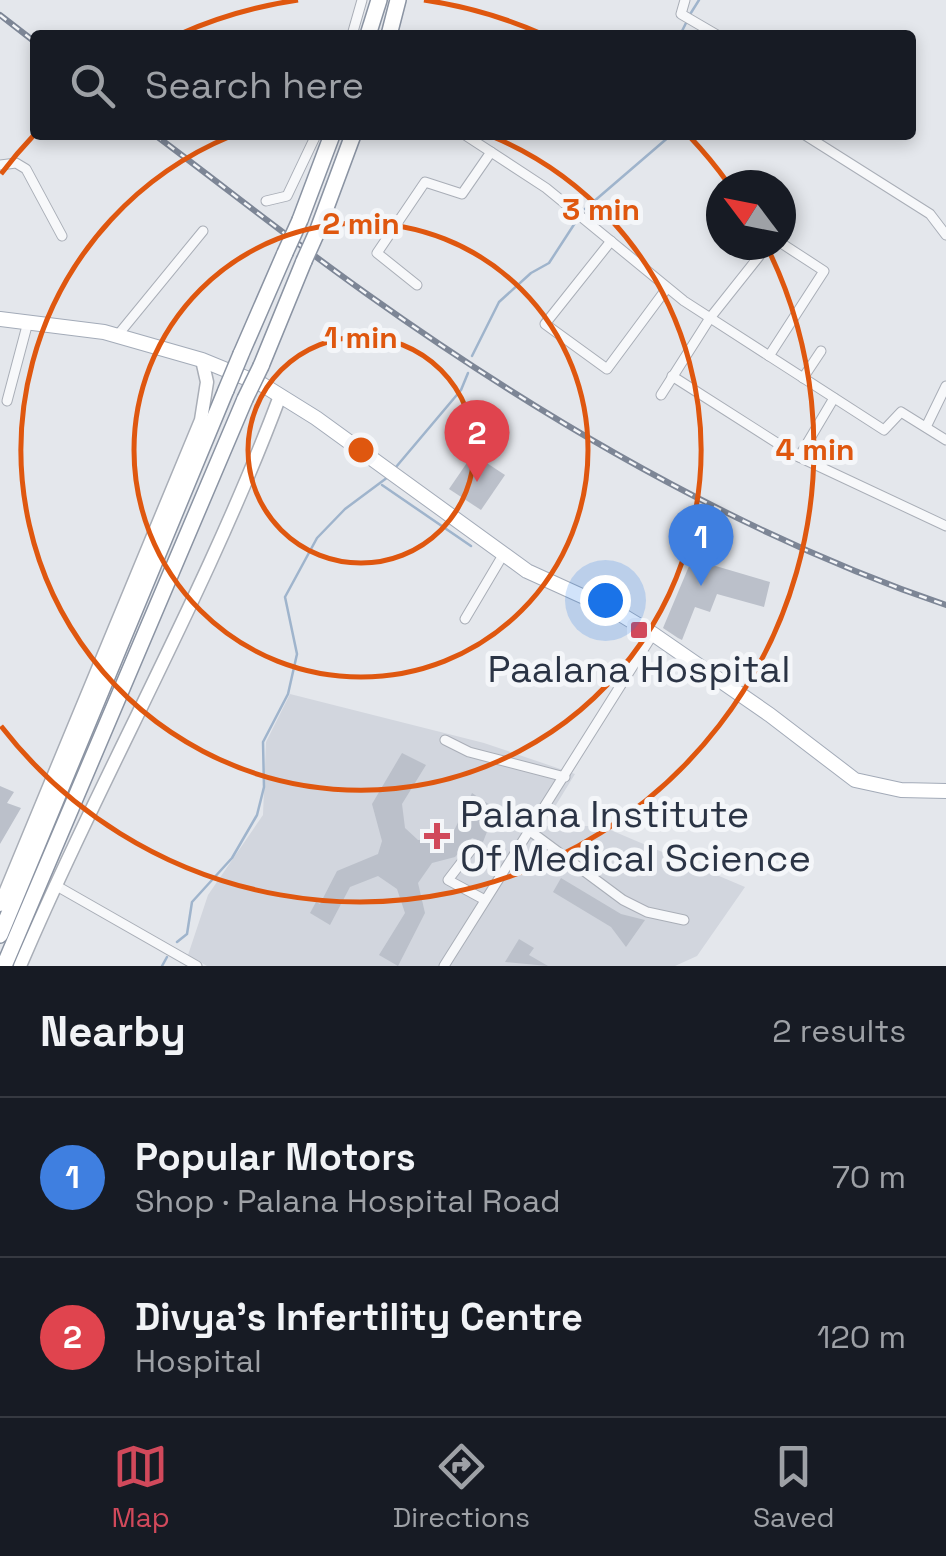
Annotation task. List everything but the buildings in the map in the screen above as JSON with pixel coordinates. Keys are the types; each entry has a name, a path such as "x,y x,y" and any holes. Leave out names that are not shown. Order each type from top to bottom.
{"highway":[{"path":"370,30 379,0"},
{"path":"389,30 398,0"},
{"path":"0,935 330,140"},
{"path":"4,966 318,232 351,140"}],"main road":[{"path":"0,319 117,336 202,360 280,396 504,555 653,634 770,714 855,780 901,790 946,791"}],"street":[{"path":"353,30 362,0"},
{"path":"397,30 406,0"},
{"path":"685,0 683,15 708,30"},
{"path":"266,201 287,196 314,140"},
{"path":"473,140 546,188 667,288 884,430 901,412 946,440"},
{"path":"813,140 930,214 946,235"},
{"path":"417,286 377,252 425,182 462,194 491,152"},
{"path":"2,163 16,162 26,169 62,236"},
{"path":"117,336 203,231"},
{"path":"611,241 545,324 606,369 667,288"},
{"path":"768,356 824,271 796,252"},
{"path":"660,394 710,318 756,260"},
{"path":"7,401 28,322"},
{"path":"803,378 821,351"},
{"path":"0,905 200,420 206,382 202,360"},
{"path":"672,376 799,457 946,526"},
{"path":"926,428 946,386"},
{"path":"20,966 54,886 208,570 280,396"},
{"path":"799,457 834,398"},
{"path":"465,619 504,555"},
{"path":"444,966 653,634"},
{"path":"445,740 469,752 565,777"},
{"path":"530,830 622,900 647,912 684,920"},
{"path":"474,846 448,880 485,900"},
{"path":"54,886 197,966"}],"shaded area":[{"name":"Palana Institute Of Medical Science","path":"290,694 484,743 575,774 543,826 601,826 745,887 697,956 675,966 207,966 188,955 208,895 263,815 266,742"}],"waterway":[{"path":"689,16 699,0"},
{"path":"682,30 686,23"},
{"path":"585,209 665,140"},
{"path":"472,356 499,302 531,273 549,263 575,223"},
{"path":"396,467 461,390 468,373"},
{"path":"177,942 187,934 192,902 232,858 257,815 264,787 263,742 288,694 297,654 285,597 317,538 345,509 388,477"},
{"path":"382,485 471,546"},
{"path":"162,966 167,957"}],"railway":[{"path":"0,15 30,38"},
{"path":"162,140 434,341 574,429 719,509 794,545 946,605"}],"place":[{"name":"Divya's Infertility Centre","path":"477,482"},
{"name":"Popular Motors","path":"701,586"},
{"name":"Paalana Hospital","path":"639,630"},
{"name":"Palana Institute Of Medical Science","path":"437,836"}]}
